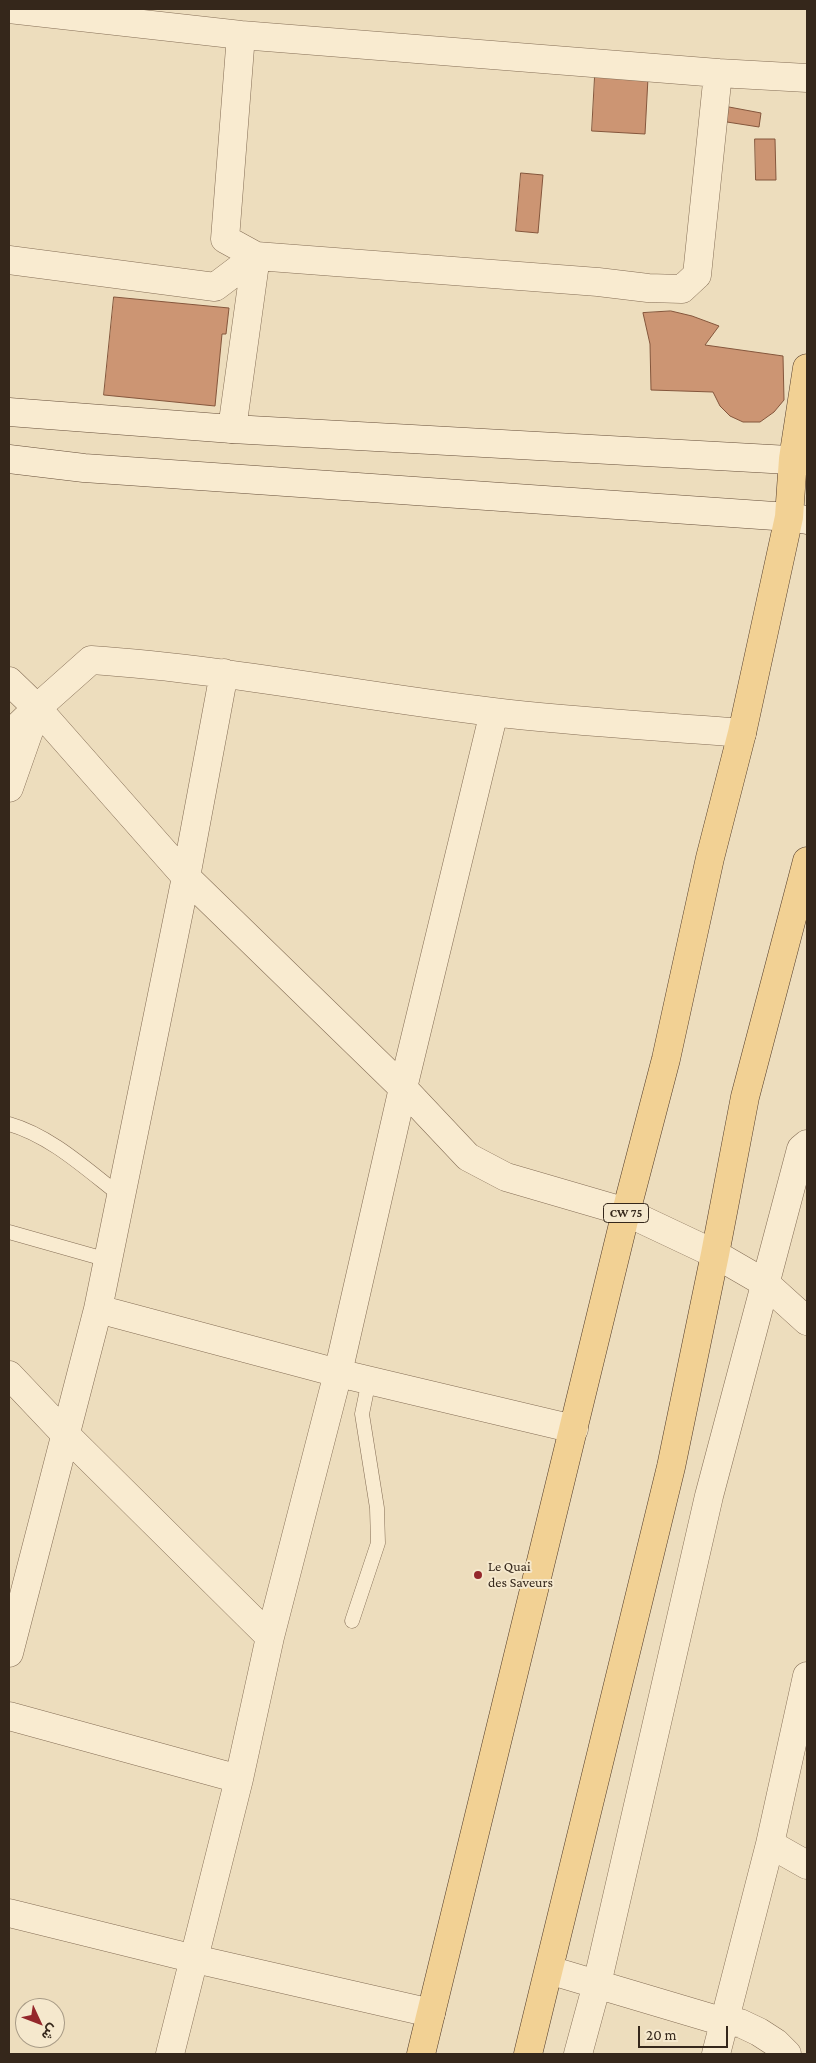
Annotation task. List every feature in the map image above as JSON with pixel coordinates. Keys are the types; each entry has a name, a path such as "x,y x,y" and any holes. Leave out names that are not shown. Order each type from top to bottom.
{"main road":[{"name":"CW 75","path":"421,2054 626,1212 666,1059 710,858 798,518 807,368"},
{"path":"528,2054 671,1467 716,1254 745,1097 807,861"}],"street":[{"path":"9,9 241,35 718,73 807,78"},
{"path":"241,35 225,239 256,256 598,282 648,288 682,289 697,275 718,73"},
{"path":"9,260 214,286 256,256"},
{"path":"232,429 256,256"},
{"path":"9,412 232,429 800,460"},
{"path":"9,459 84,468 798,518"},
{"path":"9,736 37,708 91,660 149,664 224,673 494,712 742,733"},
{"path":"9,1653 98,1308 186,877 224,673"},
{"path":"9,681 37,708 186,877 403,1088 468,1157 506,1177 626,1212 716,1254 765,1283 807,1321"},
{"path":"9,788 37,708"},
{"path":"170,2054 239,1779 270,1636 338,1373 403,1088 494,712"},
{"path":"578,2054 597,1984 709,1496 801,1149 807,1144"},
{"path":"98,1308 338,1373 574,1429"},
{"path":"9,1375 66,1435 270,1636"},
{"path":"716,2054 770,1844 807,1676"},
{"path":"9,1716 239,1779"},
{"path":"770,1844 807,1865"},
{"path":"9,1913 195,1959 431,2013"},
{"path":"549,1970 724,2022 740,2022 776,2043 787,2054"}],"lane":[{"path":"9,1124 28,1130 63,1151 121,1196"},
{"path":"9,1232 108,1260"},
{"path":"352,1621 378,1542 377,1508 362,1414 369,1380"}],"building":[{"path":"595,76 648,78 645,134 592,131"},
{"path":"729,107 761,113 759,127 727,122"},
{"path":"755,139 775,139 776,180 756,180"},
{"path":"521,173 543,175 538,233 516,231"},
{"path":"114,297 229,308 226,334 222,334 215,406 104,395"},
{"path":"671,311 719,326 705,345 783,356 784,400 774,412 760,422 743,422 730,416 720,406 713,392 651,390 650,344 643,313"}],"place":[{"name":"Le Quai des Saveurs","path":"478,1575"}]}
